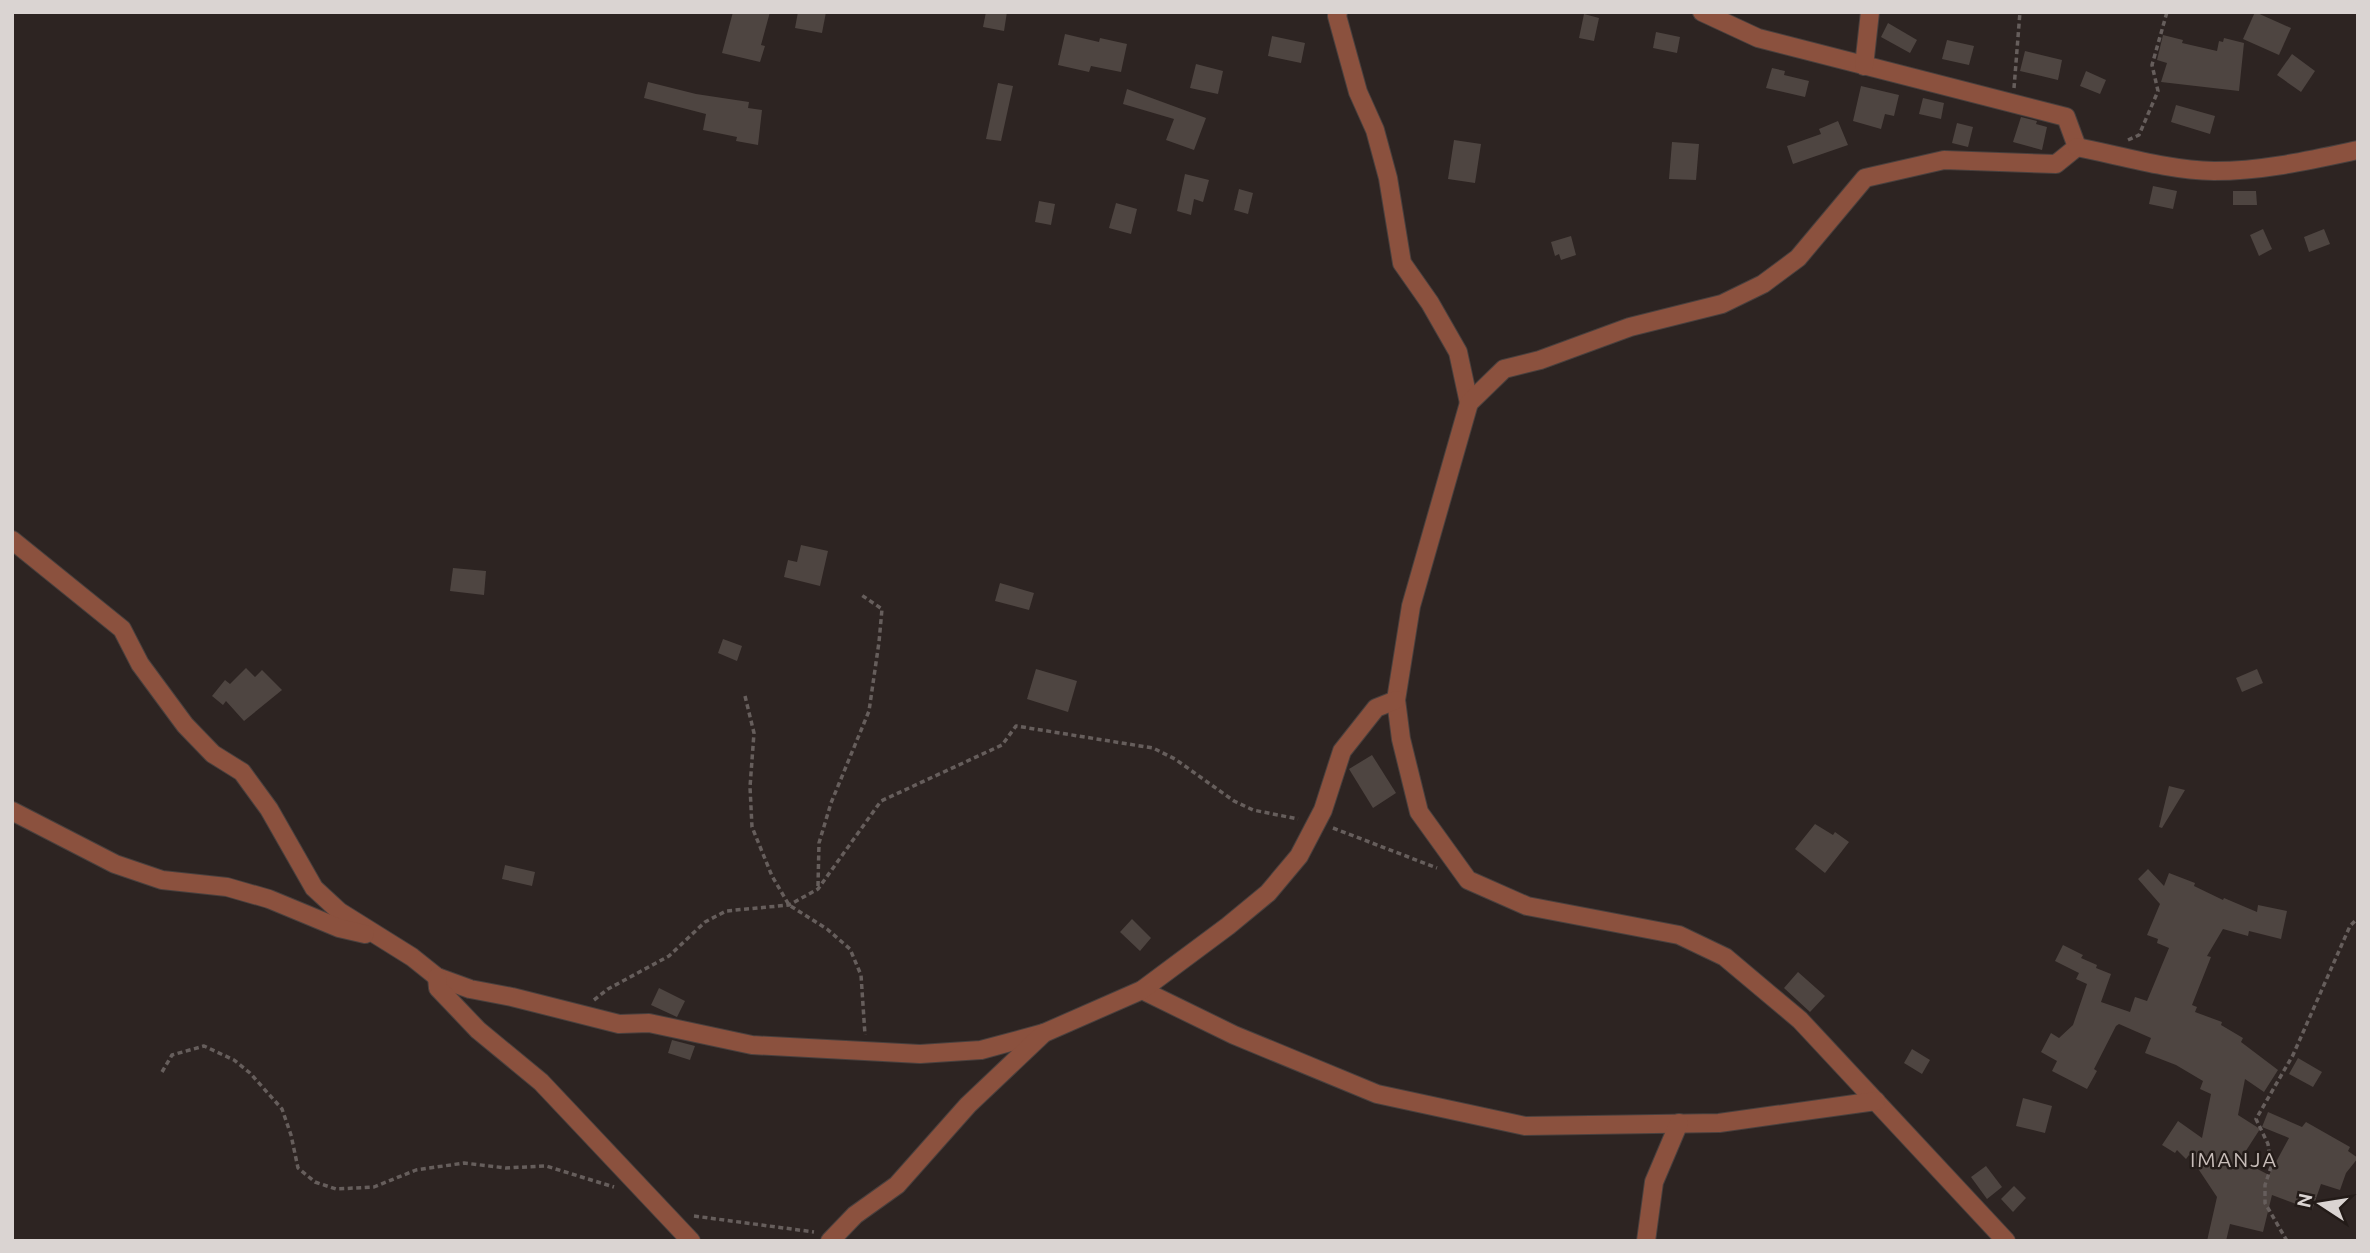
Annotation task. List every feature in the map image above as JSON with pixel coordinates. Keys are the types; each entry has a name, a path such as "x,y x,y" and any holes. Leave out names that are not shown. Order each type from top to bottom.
{"street":[{"path":"1338,12 1358,92 1375,130 1388,178 1402,263 1430,303 1458,352 1469,403 1411,606 1396,700 1401,739 1419,812 1468,880 1527,906 1679,935 1725,957 1800,1020 2006,1241"},
{"path":"1702,12 1758,38 2066,117 2077,147"},
{"path":"1864,66 1870,12"},
{"path":"1469,403 1504,369 1540,360 1630,327 1722,304 1763,284 1798,258 1865,178 1944,160 2056,164 2077,147"},
{"path":"2077,147 2154,164 2214,171 2281,166 2358,150"},
{"path":"12,540 122,629 140,664 185,725 214,754 242,772 269,809 314,888 340,912 412,957 437,977 470,989 619,1024 649,1023 752,1045 920,1054 981,1050 1044,1033 1142,990 1268,893 1299,856 1323,810 1342,751 1376,708 1396,700"},
{"path":"12,811 116,864 162,880 227,887 269,900 339,928 382,939"},
{"path":"437,977 438,988 478,1030 541,1083 691,1241"},
{"path":"1142,990 1234,1035 1377,1094 1525,1126 1719,1123 1876,1101"},
{"path":"830,1241 855,1215 897,1185 968,1105 1044,1033"},
{"path":"1646,1241 1654,1182 1679,1123"}],"path":[{"path":"2013,104 2020,12"},
{"path":"2124,141 2139,135 2158,92 2152,65 2167,12"},
{"path":"818,888 819,843 831,803 869,711 879,642 882,609 860,594"},
{"path":"745,696 754,733 750,787 752,827 772,876 789,905 827,929 850,950 861,975 868,1051"},
{"path":"578,1014 608,989 668,956 705,922 726,911 789,905 818,888 881,801 1002,745 1016,726 1153,748 1234,801 1253,810 1316,822 1468,880"},
{"path":"2287,1241 2265,1203 2265,1185 2271,1167 2268,1144 2256,1119 2293,1055 2350,926 2358,918"},
{"path":"162,1072 172,1055 204,1046 233,1060 250,1073 282,1109 298,1168 315,1182 336,1189 374,1187 416,1170 464,1163 506,1168 546,1166 567,1170 622,1190"},
{"path":"657,1204 695,1217 811,1233 844,1227"}],"building":[{"path":"733,12 770,12 761,45 765,46 760,62 722,53"},
{"path":"798,12 826,12 822,33 795,28"},
{"path":"986,12 1007,12 1004,31 983,27"},
{"path":"2255,12 2291,28 2279,55 2243,39"},
{"path":"1584,14 1599,18 1594,41 1579,38"},
{"path":"1888,23 1917,40 1910,53 1881,37"},
{"path":"1656,32 1680,37 1677,53 1653,48"},
{"path":"1065,34 1099,42 1100,38 1127,44 1121,72 1091,66 1089,72 1058,65"},
{"path":"2163,35 2183,40 2182,43 2217,51 2219,41 2223,42 2224,38 2244,43 2239,91 2161,82 2167,63 2157,60"},
{"path":"1272,36 1305,43 1301,63 1268,56"},
{"path":"1947,40 1974,46 1969,65 1942,59"},
{"path":"2025,51 2062,60 2058,80 2020,71"},
{"path":"2292,54 2315,71 2301,92 2277,75"},
{"path":"1196,64 1223,71 1218,94 1190,88"},
{"path":"1772,68 1785,71 1784,75 1809,81 1805,97 1766,88"},
{"path":"2086,71 2106,80 2100,94 2080,86"},
{"path":"648,82 696,94 749,102 748,108 762,110 758,145 736,141 737,137 703,130 706,114 644,98"},
{"path":"998,83 1013,86 1001,141 986,139"},
{"path":"1861,86 1899,95 1894,116 1885,114 1881,129 1853,121"},
{"path":"1127,89 1206,118 1194,150 1166,140 1174,119 1123,104"},
{"path":"1923,98 1944,103 1941,119 1919,114"},
{"path":"2176,105 2215,116 2210,134 2171,122"},
{"path":"2021,117 2047,127 2042,150 2013,142"},
{"path":"1838,121 1848,145 1793,164 1787,146 1821,134 1819,129"},
{"path":"1957,123 1973,127 1968,147 1952,143"},
{"path":"1454,140 1481,144 1475,183 1448,179"},
{"path":"1672,142 1699,144 1696,180 1669,179"},
{"path":"1185,174 1209,180 1203,202 1194,199 1191,215 1177,211"},
{"path":"2153,186 2177,191 2173,209 2149,204"},
{"path":"1239,189 1253,193 1248,214 1234,210"},
{"path":"2233,191 2256,191 2257,205 2233,205"},
{"path":"1039,201 1055,204 1051,225 1035,222"},
{"path":"1116,203 1137,209 1131,234 1109,228"},
{"path":"2263,229 2272,249 2259,256 2250,235"},
{"path":"2324,229 2330,244 2309,252 2304,237"},
{"path":"1571,236 1576,255 1561,260 1559,254 1555,256 1551,242"},
{"path":"801,545 828,551 820,586 784,577 788,560 797,562"},
{"path":"453,568 486,571 484,595 450,591"},
{"path":"1000,583 1034,593 1029,610 995,601"},
{"path":"723,639 742,646 737,661 718,653"},
{"path":"246,668 255,677 262,670 282,690 244,721 226,701 223,705 212,696 225,680 230,684"},
{"path":"1036,669 1077,681 1068,712 1027,699"},
{"path":"2257,669 2263,683 2242,692 2236,678"},
{"path":"1372,755 1396,793 1373,808 1349,769"},
{"path":"2169,786 2185,790 2162,828 2159,827"},
{"path":"1815,824 1833,835 1835,832 1849,842 1825,873 1795,849"},
{"path":"505,865 535,872 532,886 502,879"},
{"path":"2148,869 2164,886 2169,873 2195,883 2194,886 2223,900 2224,898 2257,912 2258,905 2287,911 2281,939 2249,931 2248,936 2223,929 2207,956 2211,957 2192,1005 2197,1007 2195,1012 2222,1022 2221,1025 2243,1038 2241,1042 2278,1070 2264,1092 2245,1079 2238,1115 2260,1129 2240,1160 2269,1175 2289,1138 2262,1127 2268,1112 2302,1127 2306,1122 2350,1147 2348,1151 2358,1158 2346,1173 2340,1190 2321,1184 2312,1210 2272,1195 2263,1232 2230,1224 2226,1241 2207,1241 2217,1197 2189,1155 2186,1159 2177,1150 2175,1153 2162,1145 2178,1121 2202,1138 2211,1094 2200,1089 2203,1081 2176,1065 2145,1053 2151,1038 2119,1024 2116,1026 2087,1089 2052,1071 2057,1061 2041,1052 2051,1033 2059,1038 2073,1025 2087,984 2076,979 2079,973 2055,961 2063,945 2083,955 2081,958 2097,965 2096,968 2111,974 2101,1002 2130,1012 2135,997 2147,1001 2169,948 2157,943 2158,939 2147,935 2160,904 2138,879"},
{"path":"1132,919 1151,938 1140,951 1120,932"},
{"path":"1798,972 1825,996 1810,1012 1784,988"},
{"path":"659,988 685,1001 677,1017 651,1005"},
{"path":"672,1040 695,1046 690,1060 668,1053"},
{"path":"1912,1049 1930,1060 1922,1074 1904,1063"},
{"path":"2298,1058 2322,1072 2313,1087 2289,1074"},
{"path":"2023,1098 2052,1106 2045,1133 2016,1126"},
{"path":"1986,1166 2002,1187 1987,1199 1971,1177"},
{"path":"2014,1186 2026,1198 2013,1212 2001,1199"}],"district":[{"name":"IMANJA","path":"2234,1160"}]}
